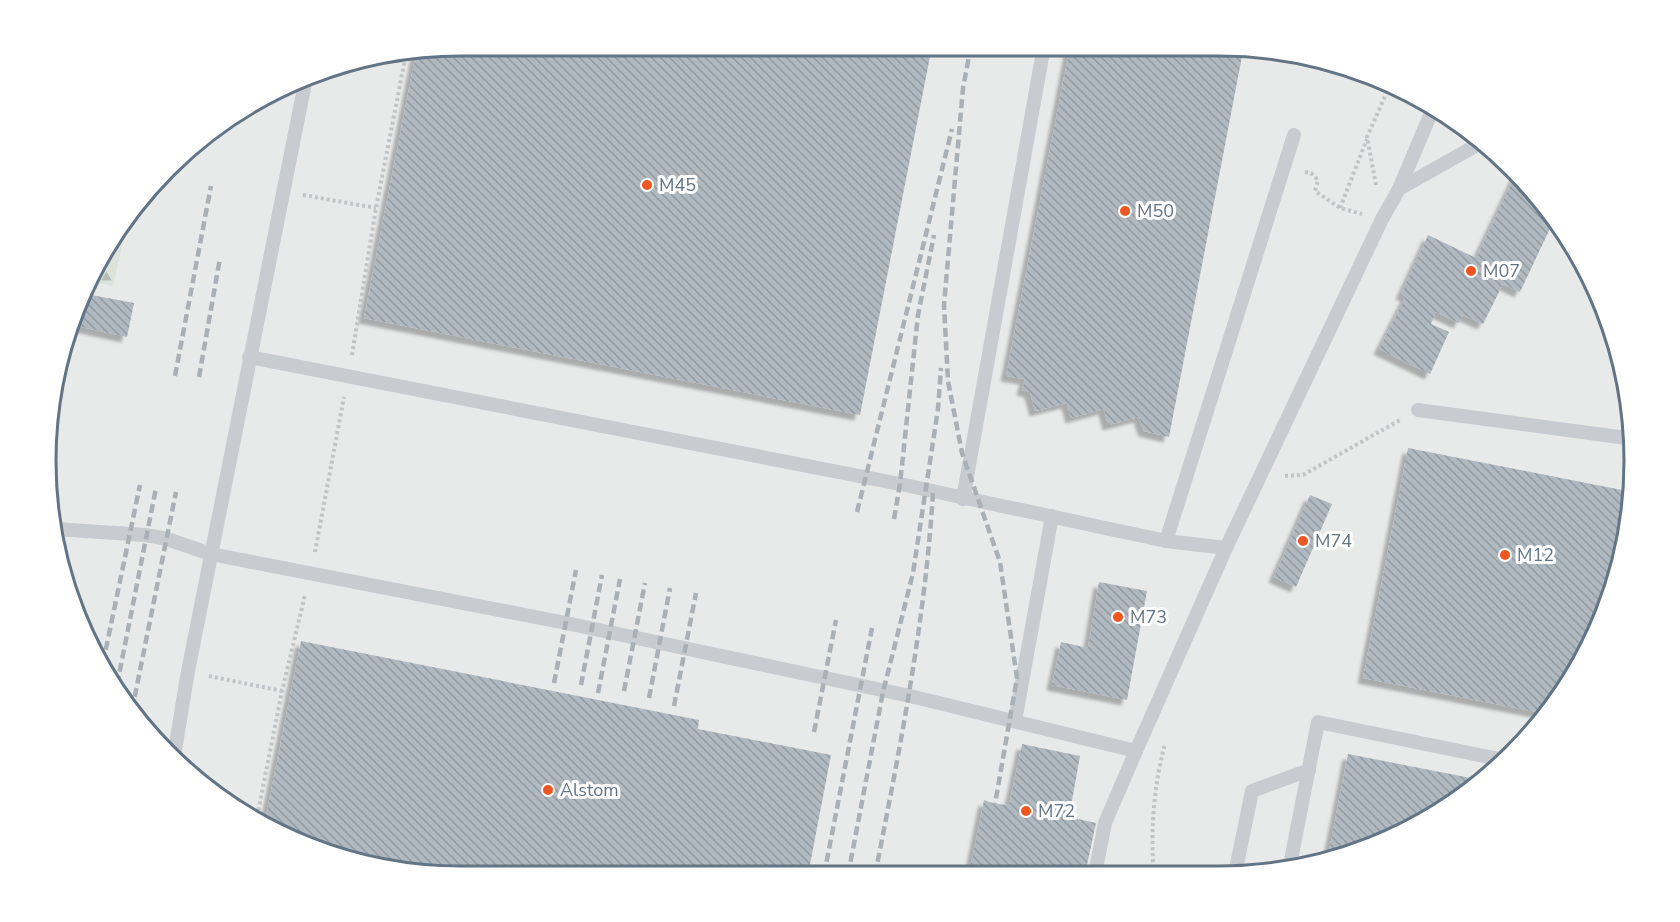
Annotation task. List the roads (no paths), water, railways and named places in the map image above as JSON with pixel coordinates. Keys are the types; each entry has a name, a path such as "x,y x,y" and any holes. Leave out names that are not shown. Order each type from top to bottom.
{"lane":[{"path":"963,499 1042,56"},
{"path":"175,749 188,671 249,357 304,87"},
{"path":"1097,866 1105,823 1226,548 1382,219 1399,189 1430,115"},
{"path":"1166,541 1294,135"},
{"path":"1399,189 1475,146"},
{"path":"249,357 900,484 1166,541 1226,548"},
{"path":"1418,410 1624,438"},
{"path":"1015,721 1052,516"},
{"path":"61,529 146,535 166,539 211,554 566,623 1015,721 1136,751"},
{"path":"1290,860 1318,722 1495,758"},
{"path":"1237,866 1252,791 1308,770"}],"railway":[{"path":"969,56 963,88 944,305 948,381 962,453 1000,562 1017,678 995,804"},
{"path":"857,512 952,129"},
{"path":"175,376 211,186"},
{"path":"894,519 900,484 918,315 934,235"},
{"path":"199,377 220,258"},
{"path":"850,866 883,692 913,573 938,409 941,368"},
{"path":"105,654 140,485"},
{"path":"119,677 156,488"},
{"path":"134,701 176,492"},
{"path":"877,866 918,637 933,493"},
{"path":"554,683 576,570"},
{"path":"581,685 602,575"},
{"path":"598,693 620,579"},
{"path":"624,691 645,583"},
{"path":"649,698 670,588"},
{"path":"674,706 696,593"},
{"path":"814,732 836,620"},
{"path":"826,866 872,628"}],"place":[{"name":"M45","path":"647,185"},
{"name":"M50","path":"1125,211"},
{"name":"M07","path":"1471,271"},
{"name":"M74","path":"1303,541"},
{"name":"M12","path":"1505,555"},
{"name":"M73","path":"1118,617"},
{"name":"Alstom","path":"548,790"},
{"name":"M72","path":"1026,811"}]}
